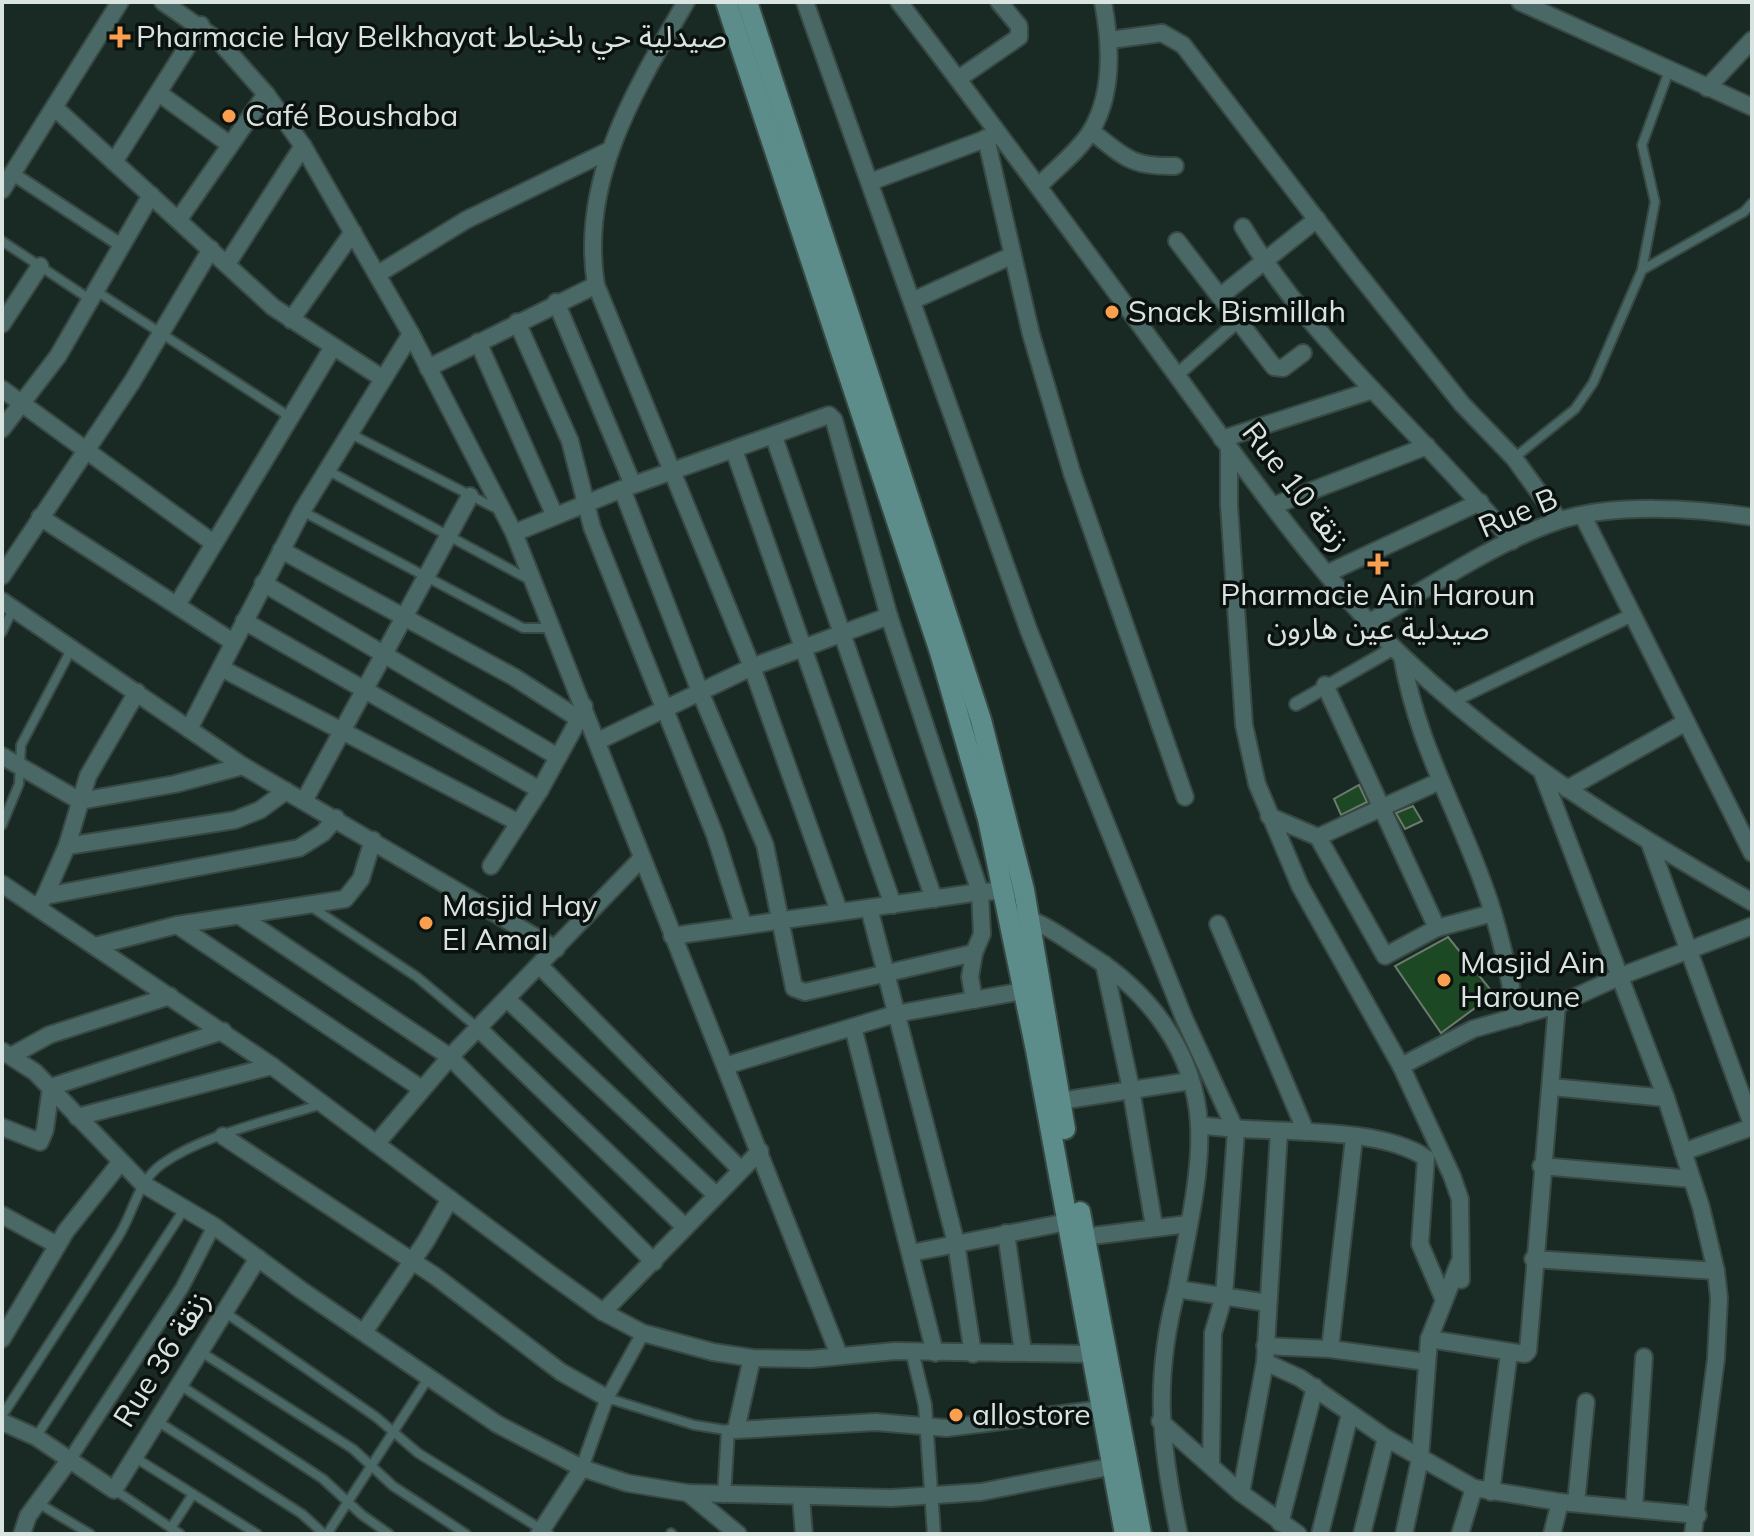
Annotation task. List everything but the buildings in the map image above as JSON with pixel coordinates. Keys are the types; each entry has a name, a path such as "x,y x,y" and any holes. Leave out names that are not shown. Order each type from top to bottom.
{"main road":[{"path":"726,2 940,652 1014,890 1029,918 1084,1237 1141,1534"},
{"path":"747,2 981,720 1014,890 1008,911 1125,1534"}],"street":[{"path":"2,190 120,2"},
{"path":"163,2 201,25 266,94 303,146 411,334 514,533 553,628 582,712 598,741 839,1355"},
{"path":"686,2 608,151 598,184 590,250 596,285 675,471 752,667 839,911"},
{"path":"805,2 1029,631 1184,1018 1236,1131 1224,1296 1213,1333 1211,1464"},
{"name":"Rue 10 زنقة","path":"899,2 958,79 993,136 1039,186 1226,444 1328,573 1398,652 1452,701 1543,775 1650,844 1752,902"},
{"path":"958,79 1019,37 1019,26 999,2"},
{"path":"1039,186 1091,131 1109,68 1110,40 1103,2"},
{"path":"1524,3 1752,107"},
{"path":"114,162 201,25"},
{"path":"1110,40 1162,33 1183,45 1462,404 1514,458 1559,520"},
{"path":"1707,88 1752,40"},
{"path":"160,94 229,144"},
{"path":"179,219 266,94"},
{"path":"55,108 254,291 291,320 382,378"},
{"path":"1091,131 1132,162 1144,167 1175,166"},
{"path":"870,182 993,136 1011,256 1072,473 1185,797"},
{"path":"227,264 303,146"},
{"path":"378,274 466,220 608,151"},
{"path":"13,174 121,245"},
{"path":"2,429 58,356 151,195"},
{"path":"1222,295 1317,219"},
{"path":"1243,227 1264,263 1373,390 1480,502 1512,541"},
{"path":"291,320 353,232"},
{"path":"1177,241 1222,295 1274,367 1283,368 1303,353"},
{"path":"2,576 161,333 211,249"},
{"path":"912,301 1011,256"},
{"path":"2,324 40,266"},
{"path":"428,368 556,302 596,285"},
{"path":"556,302 628,487 701,694 765,845 778,921 796,990 805,992 974,953"},
{"path":"1177,375 1239,320"},
{"path":"517,322 570,441 586,503 723,857 743,924"},
{"path":"189,729 302,511 411,334"},
{"path":"478,342 555,516"},
{"path":"177,605 212,542 333,347"},
{"path":"2,389 212,542"},
{"path":"1373,390 1226,444 1244,725 1257,784 1300,886 1401,1066 1439,1143 1460,1199 1461,1280"},
{"path":"514,533 628,487 774,437 822,414 834,420 889,616 980,892 982,934 974,953 970,977 974,1000"},
{"path":"774,437 934,899"},
{"path":"1275,505 1427,446"},
{"path":"734,450 893,905"},
{"path":"304,801 470,496"},
{"path":"1328,573 1480,502"},
{"name":"Rue B","path":"1370,622 1512,541 1559,520 1662,510 1752,517"},
{"path":"1583,516 1752,853"},
{"path":"40,517 233,642"},
{"path":"281,550 582,712"},
{"path":"263,583 558,757"},
{"path":"8,605 243,766 556,949"},
{"path":"1452,701 1632,615"},
{"path":"598,741 752,667 889,616"},
{"path":"244,621 540,790"},
{"path":"1296,704 1325,685 1398,652 1421,739 1493,913 1517,1017"},
{"path":"221,668 519,823"},
{"path":"1325,685 1437,928"},
{"path":"42,901 67,846 97,757 137,692"},
{"path":"491,866 540,790 582,712"},
{"path":"1567,789 1686,722"},
{"path":"2,756 80,801 175,784 243,766"},
{"path":"1543,775 1666,1098 1692,1179 1716,1271 1719,1298 1716,1359 1698,1515 1693,1534"},
{"path":"1318,837 1440,781"},
{"path":"67,846 235,820 260,810 286,791"},
{"path":"1269,816 1318,837 1385,956 1437,928 1493,913"},
{"path":"42,901 299,848 323,833 336,818"},
{"path":"95,946 177,925 345,899 361,879 373,840"},
{"path":"1650,844 1752,1125 1683,1152"},
{"path":"376,1144 450,1057 642,858"},
{"path":"2,884 42,901 95,946 272,1066 603,1312 643,1333 713,1352 752,1358 811,1359 912,1351 1091,1354"},
{"path":"672,936 980,892 1014,890"},
{"path":"869,908 956,1243 973,1354"},
{"path":"1008,911 1029,918 1104,964 1154,1008 1190,1081 1199,1125 1188,1224 1159,1388 1160,1421 1179,1534"},
{"path":"240,916 450,1057 654,1262"},
{"path":"1218,924 1306,1132"},
{"path":"177,925 422,1089"},
{"path":"1401,1066 1473,1029 1557,1005 1621,976 1752,926"},
{"path":"1104,964 1131,1089 1154,1226"},
{"path":"540,966 739,1168"},
{"path":"725,1066 895,1014 1023,991"},
{"path":"170,996 49,1035 7,1053 51,1087 143,1184 214,1226 497,1424 582,1468 627,1483 688,1493 801,1498 932,1498 981,1492 1114,1466"},
{"path":"507,999 715,1194"},
{"path":"1429,1339 1509,1353 1525,1354 1529,1348 1533,1259 1552,1087 1557,1005"},
{"path":"853,1027 935,1353"},
{"path":"479,1029 685,1227"},
{"path":"51,1087 223,1031"},
{"path":"77,1117 272,1066"},
{"path":"1060,1101 1190,1081"},
{"path":"2,1127 40,1142 45,1130 51,1087"},
{"path":"1552,1087 1666,1098"},
{"path":"1199,1125 1236,1131 1306,1132 1354,1138 1411,1148 1426,1158 1420,1244 1444,1300"},
{"path":"1241,1493 1265,1354 1279,1132"},
{"path":"223,1136 413,1261 561,1372 607,1398"},
{"path":"1330,1349 1354,1138"},
{"path":"603,1312 654,1262 739,1168 760,1151"},
{"path":"2,1339 10,1314 57,1245 120,1163"},
{"path":"1541,1166 1692,1179"},
{"path":"364,1332 413,1261 450,1199"},
{"path":"2,1215 57,1245"},
{"path":"911,1253 1067,1222"},
{"path":"1084,1237 1188,1224"},
{"path":"22,1534 37,1503 70,1459 182,1288 214,1226"},
{"path":"1006,1233 1023,1352"},
{"path":"1404,1534 1420,1459 1429,1339 1462,1254"},
{"name":"Rue 36 زنقة","path":"114,1490 258,1258"},
{"path":"1533,1259 1716,1271"},
{"path":"1177,1289 1268,1303"},
{"path":"543,1532 582,1468 607,1398 643,1333"},
{"path":"1265,1354 1330,1349 1427,1362"},
{"path":"912,1351 925,1405 924,1426 934,1534"},
{"path":"1491,1492 1509,1353"},
{"path":"1265,1354 1386,1438 1474,1488 1568,1503 1698,1515"},
{"path":"1634,1509 1644,1357"},
{"path":"724,1496 732,1430 752,1358"},
{"path":"1280,1523 1315,1387"},
{"path":"1552,1534 1568,1503 1586,1402"},
{"path":"732,1430 876,1422 946,1428 1102,1409"},
{"path":"1320,1534 1350,1414"},
{"path":"2,1419 36,1437 114,1490"},
{"path":"1160,1421 1241,1493 1298,1534"},
{"path":"1362,1534 1386,1438"},
{"path":"1460,1534 1474,1488"},
{"path":"688,1493 738,1534"},
{"path":"801,1498 804,1534"}],"lane":[{"path":"1514,458 1575,409 1593,383 1642,270 1655,202 1642,145 1669,71"},
{"path":"1642,270 1744,212 1752,203"},
{"path":"2,241 40,266 161,333 290,417"},
{"path":"348,433 502,511"},
{"path":"327,470 534,583"},
{"path":"302,511 425,579 523,628 553,628"},
{"path":"2,632 8,605"},
{"path":"2,825 19,784 21,745 72,647"},
{"path":"310,906 417,977 479,1029"},
{"path":"2,1419 121,1233 143,1184 163,1163 223,1136 323,1104"},
{"path":"36,1437 185,1208"},
{"path":"226,1313 376,1417 418,1453 543,1532"},
{"path":"201,1352 353,1449 393,1486 466,1534"},
{"path":"157,1421 302,1514 325,1534 429,1377"},
{"path":"179,1385 323,1479 389,1534"},
{"path":"607,1398 694,1425 732,1430"},
{"path":"134,1457 257,1534"},
{"path":"114,1490 180,1534"},
{"path":"171,1528 193,1494"},
{"path":"37,1503 90,1534"},
{"path":"153,1534 159,1522"}],"place":[{"name":"Pharmacie Hay Belkhayat صيدلية حي بلخياط","path":"120,37"},
{"name":"Café Boushaba","path":"229,116"},
{"name":"Snack Bismillah","path":"1112,312"},
{"name":"Pharmacie Ain Haroun صيدلية عين هارون","path":"1378,564"},
{"name":"Masjid Hay El Amal","path":"426,923"},
{"name":"Masjid Ain Haroune","path":"1444,980"},
{"name":"allostore","path":"956,1415"}]}
